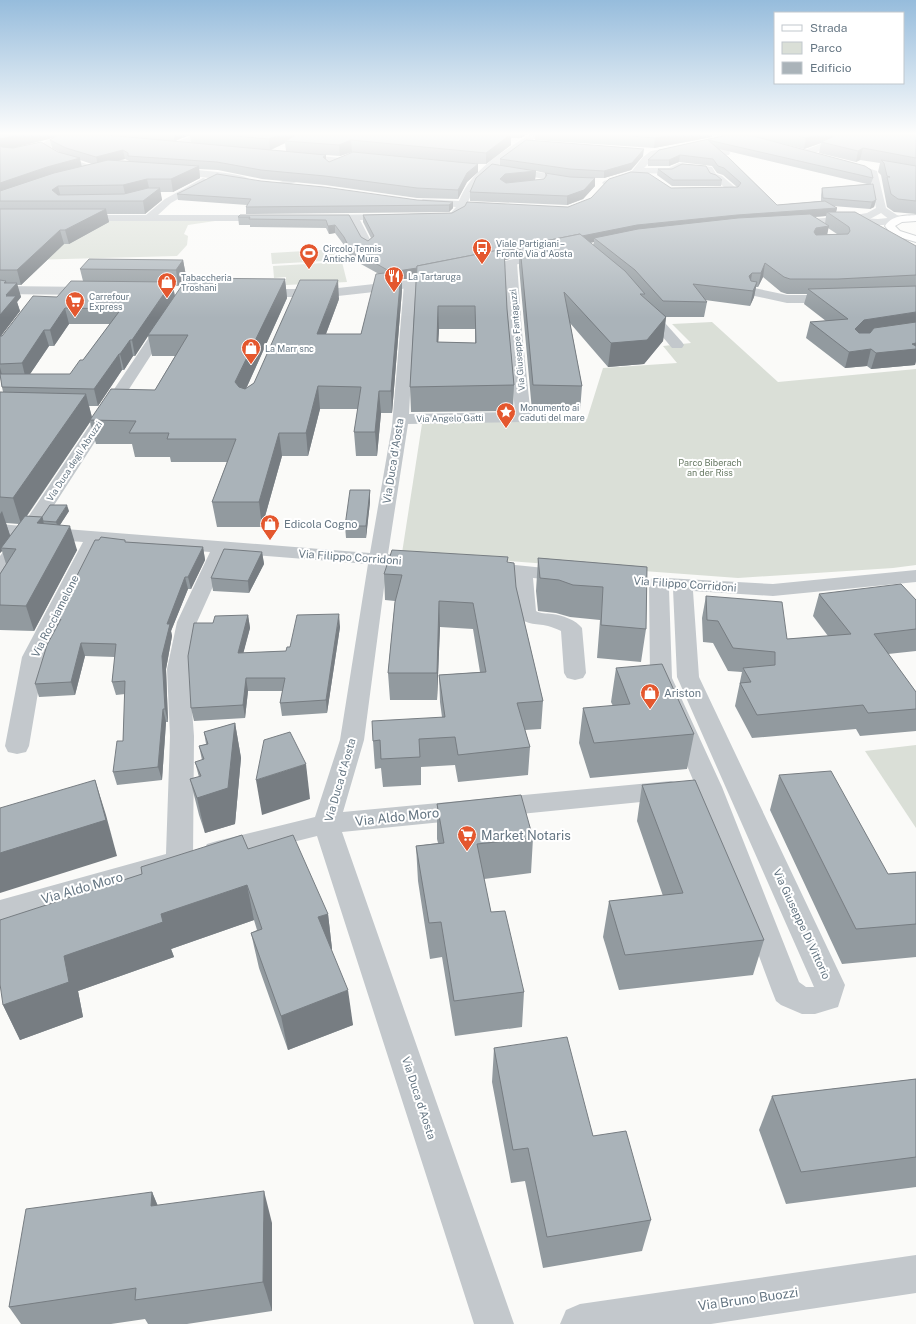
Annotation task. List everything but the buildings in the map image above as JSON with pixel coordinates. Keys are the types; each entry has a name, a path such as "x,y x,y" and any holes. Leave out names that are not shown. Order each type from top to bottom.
{"main road":[{"path":"915,244 897,226 916,218"}],"street":[{"path":"149,218 179,194"},
{"path":"444,216 452,216 460,210 466,194"},
{"path":"840,220 897,226 894,218 881,209 878,194"},
{"path":"156,196 175,196"},
{"path":"492,205 501,196"},
{"path":"410,201 507,206"},
{"path":"780,224 840,220 870,216 881,209 916,218"},
{"path":"313,218 407,217"},
{"path":"70,218 277,218"},
{"path":"354,218 368,245"},
{"path":"810,222 824,232"},
{"path":"243,293 294,299 336,292 410,284 558,253"},
{"name":"Via Giuseppe Fantaguzzi","path":"511,262 515,332 523,417"},
{"name":"Via Duca d'Aosta","path":"410,284 400,419 352,740 326,824 494,1324"},
{"path":"0,290 41,296 103,291"},
{"path":"754,292 787,299 850,298"},
{"path":"635,298 677,345"},
{"name":"Via Duca degli Abruzzi","path":"0,569 28,531 99,412 176,308"},
{"name":"Via Angelo Gatti","path":"400,419 523,417"},
{"name":"Via Filippo Corridoni","path":"0,530 407,562"},
{"name":"Via Rocciamelone","path":"17,746 33,657 95,538"},
{"path":"179,860 182,736 178,669 187,622 221,548"},
{"path":"469,567 583,576"},
{"path":"523,571 526,613 534,619 553,620 571,628 575,674"},
{"name":"Via Filippo Corridoni","path":"662,583 773,590 916,576"},
{"path":"891,579 905,594"},
{"name":"Via Giuseppe Di Vittorio","path":"662,583 688,677 830,985 827,997 814,1002 797,999 787,991 709,787 661,678 662,583"},
{"name":"Via Aldo Moro","path":"0,912 179,860 326,824 737,784"},
{"name":"Via Bruno Buozzi","path":"580,1324 916,1274"}],"green space":[{"path":"0,219 215,221 188,225 184,234 188,236 187,245 177,256 28,260"},
{"path":"338,249 341,260 272,264 271,253"},
{"name":"Circolo Tennis Antiche Mura","path":"342,262 347,282 286,285 286,277 274,278 273,266"},
{"name":"Parco Biberach an der Riss","path":"712,322 778,382 916,369 916,565 893,568 738,578 402,553 422,424 587,419 603,368 677,363 663,346 691,343 672,324"},
{"path":"916,745 916,828 865,751"}],"place":[{"name":"Viale Partigiani – Fronte Via d'Aosta","path":"482,265"},
{"name":"Circolo Tennis Antiche Mura","path":"309,270"},
{"name":"La Tartaruga","path":"394,293"},
{"name":"Tabaccheria Troshani","path":"167,299"},
{"name":"Carrefour Express","path":"75,318"},
{"name":"La Marr snc","path":"251,365"},
{"name":"Monumento ai caduti del mare","path":"506,429"},
{"name":"Edicola Cogno","path":"270,541"},
{"name":"Ariston","path":"650,710"},
{"name":"Market Notaris","path":"467,852"}]}
